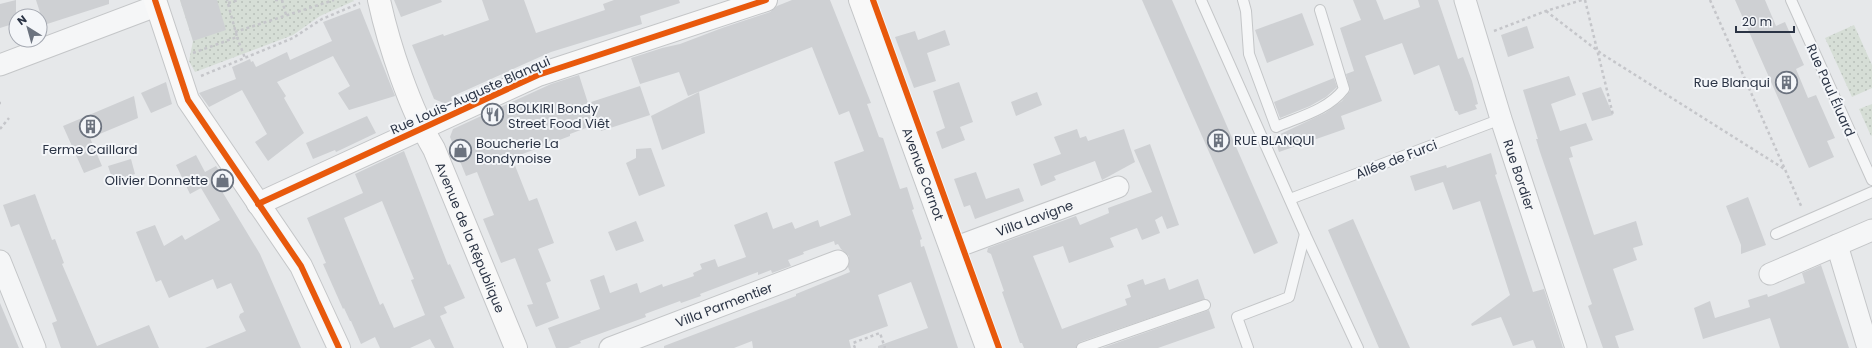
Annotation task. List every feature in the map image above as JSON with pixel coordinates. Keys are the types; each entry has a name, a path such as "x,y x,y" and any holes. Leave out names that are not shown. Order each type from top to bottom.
{"street":[{"name":"Avenue de la République","path":"379,0 384,23 422,129 434,149 516,348"},
{"name":"Rue Louis-Auguste Blanqui","path":"258,204 538,75 766,0"},
{"name":"Avenue Carnot","path":"860,0 987,348"},
{"name":"Rue Bordier","path":"1465,0 1501,119 1576,348"},
{"path":"0,65 155,3 188,100 242,177 258,204 301,266 339,348"},
{"name":"Villa Lavigne","path":"951,249 1118,187"},
{"path":"1770,274 1872,230"},
{"path":"1837,245 1868,348"},
{"path":"0,261 35,348"},
{"name":"Villa Parmentier","path":"610,348 838,261"}],"lane":[{"path":"1201,0 1305,234 1358,348"},
{"path":"1243,0 1246,10 1249,54 1276,127 1322,108 1338,97 1344,89 1320,10"},
{"name":"Rue Paul Éluard","path":"1791,0 1872,180"},
{"name":"Allée de Furci","path":"1290,199 1501,119"},
{"path":"1776,234 1872,192"},
{"path":"1248,348 1237,317 1289,297 1305,234"},
{"path":"1082,348 1205,305"}],"path":[{"path":"238,0 227,2 235,32 245,58"},
{"path":"275,0 283,0 286,16"},
{"path":"235,32 334,0"},
{"path":"182,84 293,38 322,19 367,0"},
{"path":"1477,37 1546,11 1584,0 1613,114"},
{"path":"1710,0 1807,220"},
{"path":"1546,11 1602,54 1786,170"},
{"path":"174,60 237,37"},
{"path":"0,129 9,118"},
{"path":"855,348 853,343 880,334 885,348"}],"shaded area":[{"path":"180,0 354,1 320,16 293,35 195,72 189,61 193,41"},
{"path":"1854,25 1872,65 1872,88 1852,97 1825,38"},
{"path":"1872,104 1872,135 1871,136 1859,109"}],"building":[{"path":"16,0 16,8 8,8 8,26 0,28 0,4"},
{"path":"36,0 109,0 109,4 48,24 48,8 39,8"},
{"path":"180,0 217,0 226,30 193,41"},
{"path":"394,0 441,0 442,2 401,17"},
{"path":"482,0 524,0 536,33 605,10 603,4 614,0 679,0 680,3 640,16 642,24 551,52 451,97 452,101 446,104 434,99 412,45 443,34 444,36 489,20"},
{"path":"792,0 830,0 871,103 867,104 879,137 883,138 900,189 907,187 914,209 912,210 922,239 920,240 921,247 924,246 958,348 878,348 878,346 928,328 911,282 878,295 888,326 849,340 851,348 753,348 752,341 734,348 664,348 664,346 796,296 796,294 850,272 848,267 849,256 838,244 835,245 834,241 803,252 804,254 788,260 791,266 772,273 771,270 758,275 758,272 700,294 701,296 681,303 680,301 645,314 646,317 580,341 581,343 568,348 556,348 548,328 600,309 590,280 604,275 610,293 637,283 640,293 662,284 663,287 694,276 693,273 702,269 700,264 715,259 718,267 746,257 734,225 767,212 773,229 792,222 795,229 818,220 820,227 851,215 834,162 864,151 849,111 839,115 812,47 688,96 679,72 640,84 631,58 680,44 770,12 777,6"},
{"name":"RUE BLANQUI","path":"1142,0 1172,0 1278,243 1254,254"},
{"path":"1353,0 1376,0 1384,20 1420,7 1418,0 1438,0 1458,59 1463,57 1472,81 1478,104 1475,105 1477,109 1459,115 1457,111 1455,111 1439,65 1414,75 1402,43 1365,56 1382,101 1341,116 1345,129 1279,152 1274,137 1325,113 1342,101 1350,91 1346,74 1354,71 1340,28 1361,20"},
{"name":"Rue Blanqui","path":"1735,0 1765,0 1776,26 1785,22 1804,65 1796,69 1808,98 1816,95 1835,138 1827,141 1834,157 1809,168"},
{"path":"360,8 395,96 349,110 338,93 350,86 333,56 277,82 286,96 284,98 304,133 268,161 255,142 267,134 242,90 209,107 199,93 236,79 232,67 250,59 256,67 287,52 290,60 332,41 323,22"},
{"path":"1302,13 1314,45 1267,63 1255,30"},
{"path":"1527,26 1534,48 1508,57 1501,35"},
{"path":"945,30 950,45 927,53 936,81 914,88 895,37 915,31 918,40"},
{"path":"579,75 588,103 640,86 650,115 601,131 599,123 570,134 570,136 512,158 529,201 537,198 554,243 538,249 551,281 546,283 559,318 536,327 527,305 533,304 515,258 501,263 483,219 494,215 477,172 466,176 450,137 453,129 551,84"},
{"path":"1569,76 1576,95 1551,104 1560,131 1586,123 1593,140 1570,147 1573,157 1569,158 1594,235 1636,221 1643,245 1633,248 1637,260 1613,269 1634,330 1615,336 1619,348 1603,348 1588,306 1592,304 1540,152 1536,139 1538,139 1523,90"},
{"path":"1334,78 1337,87 1326,97 1310,106 1280,118 1274,102"},
{"path":"166,82 172,104 151,113 141,93"},
{"path":"959,82 973,122 960,127 965,140 942,149 936,132 945,128 933,91"},
{"path":"1601,87 1613,115 1592,121 1582,93"},
{"path":"699,92 705,133 662,150 651,116"},
{"path":"1037,92 1042,105 1016,116 1011,102"},
{"name":"Ferme Caillard","path":"134,96 138,118 90,138 102,166 84,173 63,126"},
{"path":"367,116 376,133 336,152 335,150 313,159 306,143"},
{"path":"1077,129 1080,138 1086,136 1088,141 1124,129 1135,162 1102,180 1095,161 1054,176 1056,180 1041,186 1033,164 1061,154 1054,137"},
{"path":"1150,144 1179,225 1167,229 1162,216 1155,220 1160,233 1142,240 1137,228 1110,238 1114,247 1069,263 1063,246 1033,256 1062,329 1127,305 1125,299 1131,297 1127,285 1143,279 1145,285 1165,278 1169,290 1198,279 1205,299 1080,342 1076,348 1024,348 1022,343 1020,343 1002,292 1004,291 991,254 987,252 988,248 1076,216 1080,225 1109,213 1108,208 1152,192 1134,150"},
{"path":"651,148 665,186 639,196 626,163 636,158 636,149"},
{"path":"404,151 448,265 450,264 465,298 444,307 447,313 440,316 454,348 435,348 430,339 410,348 380,348 375,337 361,344 351,321 344,308 343,309 323,264 326,263 307,218 363,193 355,174","holes":["382,201 414,279 411,280 425,315 394,328 383,303 380,305 344,218"]},
{"path":"1491,153 1497,174 1495,175 1533,292 1544,289 1563,348 1536,348 1533,340 1513,346 1501,317 1472,326 1471,324 1510,295 1480,201 1453,210 1443,182 1415,191 1410,176 1446,165 1447,168"},
{"path":"196,155 205,172 216,166 227,183 220,188 260,254 301,348 205,348 246,331 239,317 240,314 244,312 231,283 217,289 213,279 169,298 161,280 156,282 136,232 155,225 164,246 182,235 185,240 220,220 201,188 190,194 176,165"},
{"path":"131,159 135,174 113,181 108,166"},
{"path":"976,172 986,199 1019,188 1024,201 975,219 970,205 964,207 954,179"},
{"path":"35,194 52,240 55,239 64,263 62,264 97,346 149,325 159,348 61,348 52,323 57,321 19,224 11,227 3,205"},
{"path":"1748,197 1766,245 1741,254 1741,245 1726,206"},
{"path":"1353,219 1410,348 1379,348 1328,230"},
{"path":"636,221 644,241 616,251 608,232"},
{"path":"1821,265 1849,348 1780,348 1770,318 1703,339 1694,308 1710,301 1715,318 1750,307 1748,300 1767,294 1768,297 1805,283 1802,273"},
{"path":"0,303 19,348 0,348"},
{"path":"1209,310 1215,328 1158,348 1102,348"}],"cycle path":[{"path":"155,0 188,100 301,266 339,348"},
{"path":"258,204 538,75 766,0"},
{"path":"873,0 999,348"}],"place":[{"name":"Rue Blanqui","path":"1786,82"},
{"name":"BOLKIRI Bondy Street Food Viêt","path":"492,115"},
{"name":"Ferme Caillard","path":"90,127"},
{"name":"RUE BLANQUI","path":"1218,140"},
{"name":"Boucherie La Bondynoise","path":"460,150"},
{"name":"Olivier Donnette","path":"223,180"}]}
